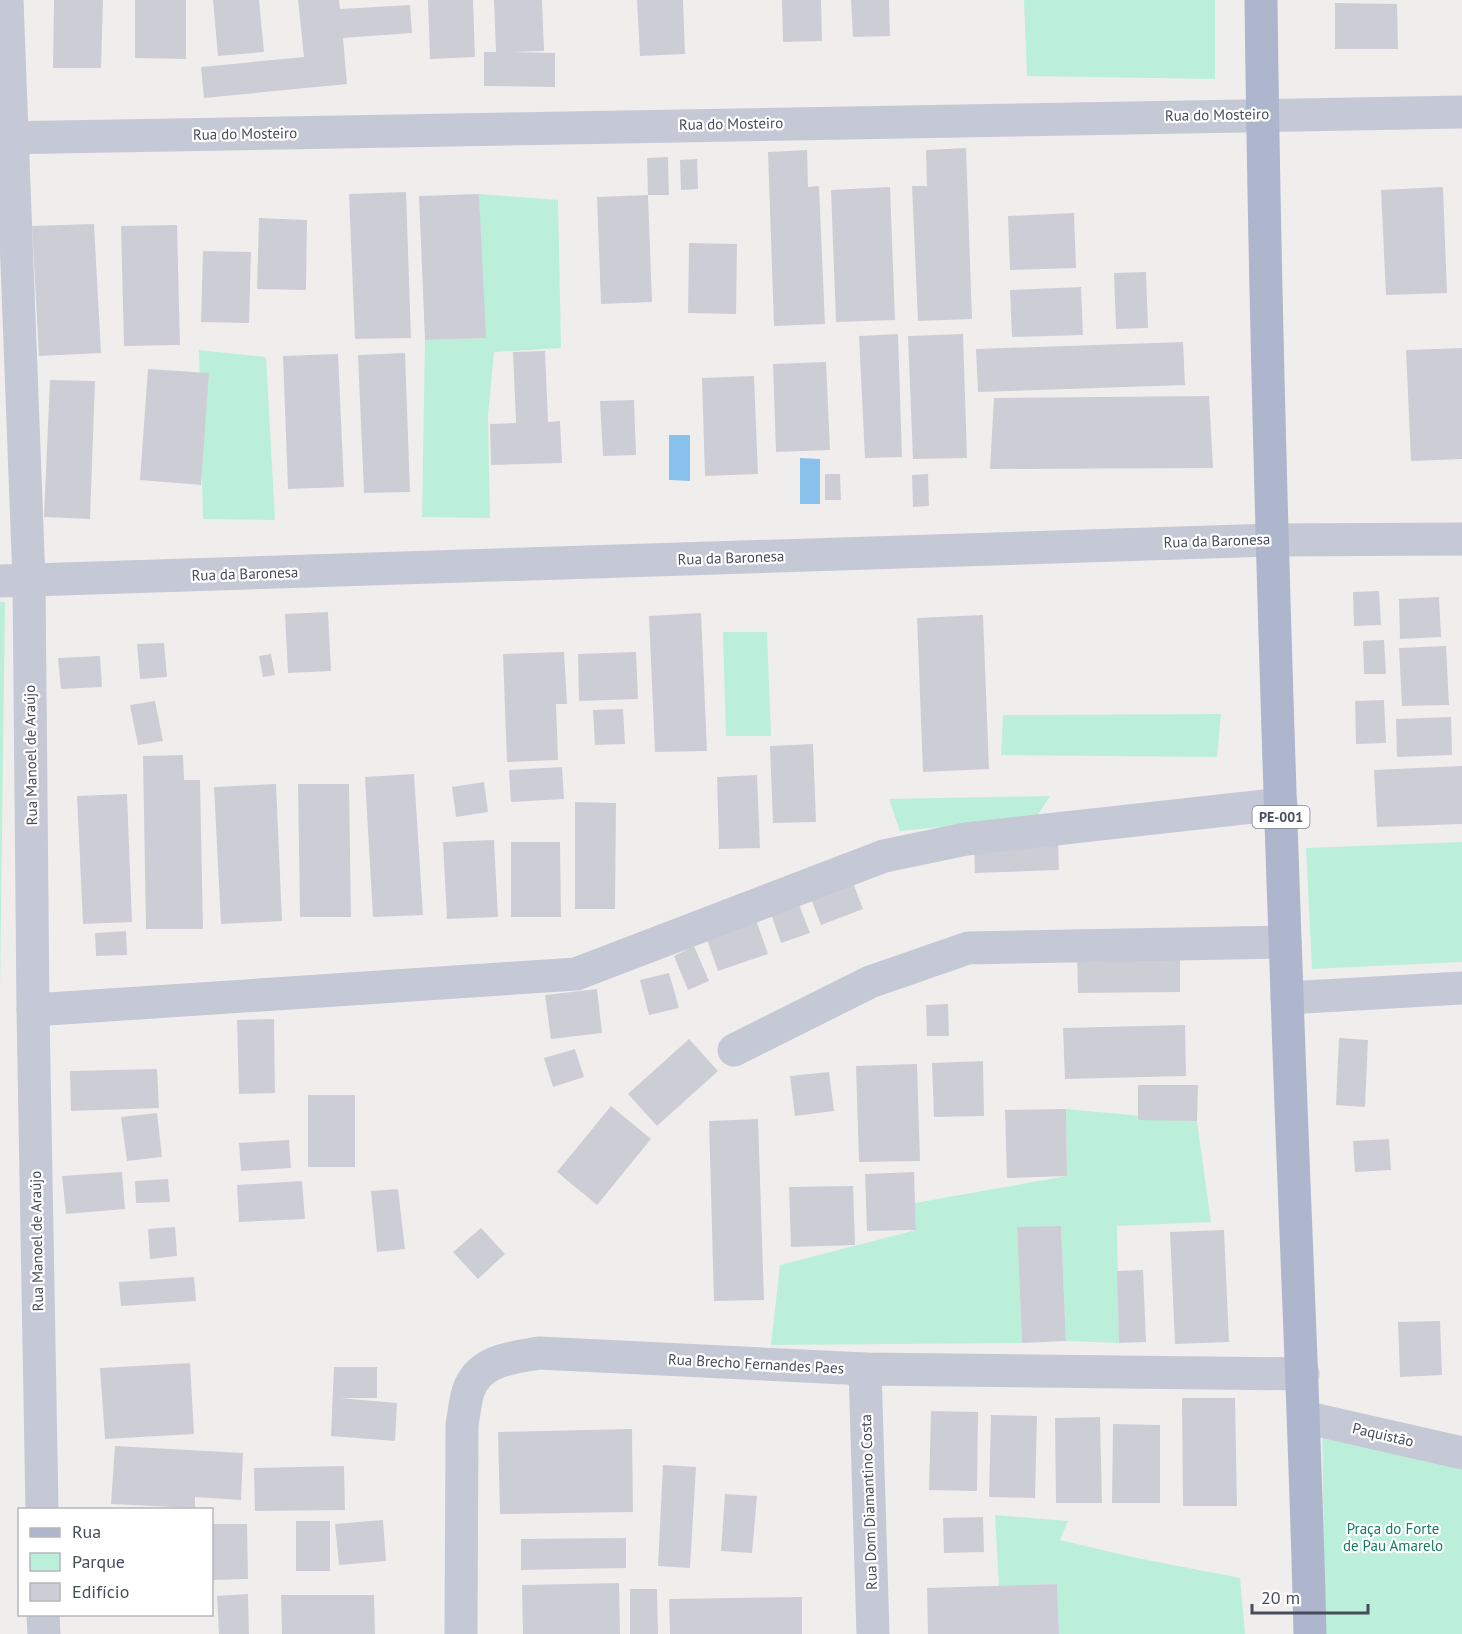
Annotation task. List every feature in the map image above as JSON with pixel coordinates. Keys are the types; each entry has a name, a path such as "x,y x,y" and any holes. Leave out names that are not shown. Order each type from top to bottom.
{"main road":[{"name":"PE-001","path":"1261,0 1272,540 1287,998 1303,1374 1310,1634"}],"street":[{"name":"Rua Manoel de Araújo","path":"7,0 5,138 14,581 33,1010 42,1508"},
{"name":"Rua do Mosteiro","path":"5,138 1462,112"},
{"name":"Rua da Baronesa","path":"14,581 1272,540 1462,540"},
{"path":"33,1010 576,974 884,856 966,839 1281,804"},
{"path":"734,1050 870,982 968,948 1285,942"},
{"path":"1287,998 1462,988"},
{"name":"Rua Brecho Fernandes Paes","path":"461,1634 462,1425 468,1391 477,1374 498,1360 539,1353 865,1369 1303,1374"},
{"name":"Rua Dom Diamantino Costa","path":"865,1369 873,1634"},
{"name":"Paquistão","path":"1304,1417 1462,1453"},
{"path":"43,1616 44,1634"}],"green space":[{"path":"1024,0 1215,0 1215,79 1027,76"},
{"path":"479,194 558,200 561,348 494,352 488,415 490,518 422,517 425,340 485,338"},
{"path":"199,350 266,357 275,520 203,519"},
{"path":"0,602 5,602 0,992"},
{"path":"723,632 767,632 771,736 726,736"},
{"path":"1221,714 1217,757 1001,755 1003,715"},
{"path":"1050,796 1036,818 900,831 889,799"},
{"path":"1462,842 1462,962 1312,969 1306,848"},
{"path":"1066,1109 1197,1121 1211,1222 1117,1226 1119,1343 1066,1341 1061,1226 1017,1228 1022,1343 771,1345 780,1265 916,1230 915,1203 1067,1176"},
{"name":"Praça do Forte de Pau Amarelo","path":"1322,1415 1462,1441 1462,1634 1325,1634"},
{"path":"995,1515 1068,1521 1060,1540 1240,1578 1245,1634 1059,1634 1057,1584 999,1586"}],"water":[{"path":"669,435 690,435 690,481 669,480"},
{"path":"800,458 820,459 820,504 800,504"}],"building":[{"path":"54,0 103,0 101,68 53,68"},
{"path":"135,0 186,0 186,59 135,58"},
{"path":"213,0 259,0 264,52 218,56"},
{"path":"298,0 339,0 340,9 410,5 412,33 343,38 347,84 204,98 201,67 304,57"},
{"path":"428,0 473,0 475,57 430,59"},
{"path":"494,0 542,0 544,51 511,52 555,53 555,87 484,86 484,52 496,52"},
{"path":"637,0 683,0 685,54 640,56"},
{"path":"782,0 821,0 822,41 783,42"},
{"path":"851,0 889,0 890,36 853,37"},
{"path":"1335,3 1397,4 1398,49 1335,49"},
{"path":"966,148 972,319 918,321 912,186 927,186 926,150"},
{"path":"807,150 808,187 819,186 825,324 774,326 768,152"},
{"path":"668,157 669,195 648,195 647,158"},
{"path":"697,159 698,189 681,190 680,160"},
{"path":"890,187 895,320 836,322 831,190"},
{"path":"1443,187 1447,293 1386,295 1381,190"},
{"path":"406,192 411,338 355,339 349,194"},
{"path":"479,194 486,338 425,340 419,196"},
{"path":"648,195 652,302 601,304 597,197"},
{"path":"1074,213 1076,268 1010,270 1008,216"},
{"path":"259,218 307,220 306,290 257,289"},
{"path":"94,224 101,353 39,356 32,226"},
{"path":"177,225 180,345 124,346 121,226"},
{"path":"689,243 737,244 736,314 688,313"},
{"path":"203,251 251,252 249,323 201,322"},
{"path":"1146,272 1148,328 1116,329 1114,273"},
{"path":"1081,287 1083,335 1012,337 1010,290"},
{"path":"898,334 902,457 865,458 859,336"},
{"path":"963,334 967,458 913,459 908,336"},
{"path":"1183,342 1185,385 978,392 976,349"},
{"path":"1462,348 1462,459 1411,461 1406,350"},
{"path":"545,351 548,422 560,421 562,463 491,465 490,424 516,423 513,352"},
{"path":"405,353 410,492 364,493 358,355"},
{"path":"338,354 344,487 288,489 283,356"},
{"path":"826,362 830,450 776,452 773,364"},
{"path":"148,369 209,373 201,485 140,480"},
{"path":"754,376 758,474 705,476 702,378"},
{"path":"50,380 95,381 90,519 44,517"},
{"path":"1209,396 1213,468 990,469 994,398"},
{"path":"634,400 636,455 603,456 600,401"},
{"path":"825,474 840,474 841,500 825,500"},
{"path":"928,474 929,506 913,507 912,475"},
{"path":"1379,591 1381,625 1354,626 1353,592"},
{"path":"1439,597 1441,637 1400,639 1399,599"},
{"path":"328,612 331,671 288,673 285,614"},
{"path":"701,613 707,751 655,752 649,616"},
{"path":"983,615 989,769 923,772 917,618"},
{"path":"1384,640 1386,674 1364,674 1363,641"},
{"path":"164,643 167,677 140,679 137,644"},
{"path":"1446,646 1449,705 1402,706 1399,648"},
{"path":"564,652 567,704 556,704 558,760 507,762 503,654"},
{"path":"636,652 638,699 579,701 578,654"},
{"path":"271,654 275,675 263,677 259,656"},
{"path":"100,656 102,687 61,689 58,658"},
{"path":"1384,700 1386,743 1356,744 1355,701"},
{"path":"155,701 163,741 138,745 130,705"},
{"path":"623,709 625,744 595,745 593,710"},
{"path":"1451,717 1452,755 1397,757 1396,719"},
{"path":"813,744 816,822 773,823 770,746"},
{"path":"183,755 184,780 200,780 203,929 146,929 143,756"},
{"path":"1462,766 1462,824 1377,827 1374,770"},
{"path":"562,767 564,799 511,802 509,770"},
{"path":"414,774 423,915 373,917 365,777"},
{"path":"757,775 760,848 719,849 717,777"},
{"path":"484,782 488,812 456,817 452,787"},
{"path":"276,784 282,921 221,924 214,787"},
{"path":"298,784 349,784 351,917 300,917"},
{"path":"127,794 132,922 83,924 77,796"},
{"path":"575,802 616,803 615,909 575,909"},
{"path":"1058,839 1059,870 975,873 974,842"},
{"path":"494,840 498,917 447,919 443,842"},
{"path":"511,842 560,842 561,917 511,917"},
{"path":"852,880 863,909 821,925 810,896"},
{"path":"798,902 810,933 781,943 770,911"},
{"path":"754,914 768,954 718,971 704,931"},
{"path":"126,931 127,955 96,956 95,933"},
{"path":"694,946 709,981 688,990 674,956"},
{"path":"1077,956 1180,956 1180,992 1078,993"},
{"path":"669,973 679,1008 649,1015 640,980"},
{"path":"597,989 602,1033 551,1039 545,995"},
{"path":"948,1004 949,1036 927,1036 926,1005"},
{"path":"274,1019 275,1093 239,1094 237,1020"},
{"path":"1185,1025 1186,1076 1065,1079 1063,1028"},
{"path":"1339,1038 1368,1040 1365,1107 1336,1105"},
{"path":"689,1039 718,1071 657,1126 628,1094"},
{"path":"575,1049 584,1077 553,1087 544,1058"},
{"path":"983,1061 984,1116 934,1117 932,1063"},
{"path":"917,1064 920,1161 859,1162 856,1066"},
{"path":"157,1069 159,1108 71,1111 70,1071"},
{"path":"829,1072 834,1111 795,1116 790,1076"},
{"path":"1138,1085 1198,1085 1197,1121 1138,1120"},
{"path":"308,1095 355,1095 355,1167 308,1167"},
{"path":"611,1106 651,1139 597,1205 557,1172"},
{"path":"1066,1109 1067,1176 1007,1178 1005,1110"},
{"path":"157,1113 162,1157 127,1161 121,1117"},
{"path":"758,1119 764,1300 714,1301 709,1121"},
{"path":"1389,1139 1391,1170 1355,1172 1353,1141"},
{"path":"289,1140 291,1168 241,1171 239,1143"},
{"path":"122,1172 125,1209 66,1214 62,1176"},
{"path":"914,1172 916,1230 867,1231 865,1174"},
{"path":"168,1179 170,1202 136,1203 135,1181"},
{"path":"302,1181 305,1219 239,1222 237,1185"},
{"path":"853,1186 855,1245 791,1247 789,1187"},
{"path":"398,1189 405,1249 377,1252 371,1191"},
{"path":"1061,1226 1066,1341 1022,1343 1017,1227"},
{"path":"175,1227 177,1256 150,1259 148,1229"},
{"path":"481,1228 505,1254 478,1279 453,1252"},
{"path":"1224,1230 1229,1342 1175,1344 1170,1232"},
{"path":"1143,1270 1146,1342 1119,1343 1117,1271"},
{"path":"194,1277 196,1301 121,1306 119,1282"},
{"path":"1440,1321 1442,1375 1400,1377 1398,1322"},
{"path":"190,1363 194,1434 105,1439 100,1368"},
{"path":"334,1367 377,1367 377,1398 340,1398 397,1403 395,1441 331,1436"},
{"path":"1182,1398 1235,1398 1237,1506 1183,1506"},
{"path":"931,1411 978,1412 977,1491 929,1490"},
{"path":"991,1415 1037,1416 1035,1498 989,1497"},
{"path":"1100,1417 1102,1503 1056,1503 1055,1418"},
{"path":"1113,1424 1160,1425 1160,1503 1112,1503"},
{"path":"632,1429 633,1512 500,1514 498,1432"},
{"path":"115,1446 243,1453 241,1500 195,1497 195,1508 111,1504"},
{"path":"663,1465 696,1467 690,1568 658,1566"},
{"path":"344,1466 345,1510 255,1511 254,1468"},
{"path":"725,1494 757,1496 752,1553 721,1551"},
{"path":"983,1517 984,1552 944,1553 943,1518"},
{"path":"383,1520 386,1561 339,1565 335,1524"},
{"path":"296,1521 330,1521 330,1571 296,1571"},
{"path":"213,1524 247,1524 248,1579 213,1580"},
{"path":"626,1538 626,1568 521,1570 521,1539"},
{"path":"619,1583 620,1634 523,1634 522,1585"},
{"path":"1057,1584 1059,1634 928,1634 927,1588"},
{"path":"630,1589 657,1589 658,1634 630,1634"},
{"path":"248,1594 249,1634 219,1634 217,1596"},
{"path":"281,1595 374,1595 375,1634 282,1634"},
{"path":"802,1597 802,1634 670,1634 669,1599"}]}
